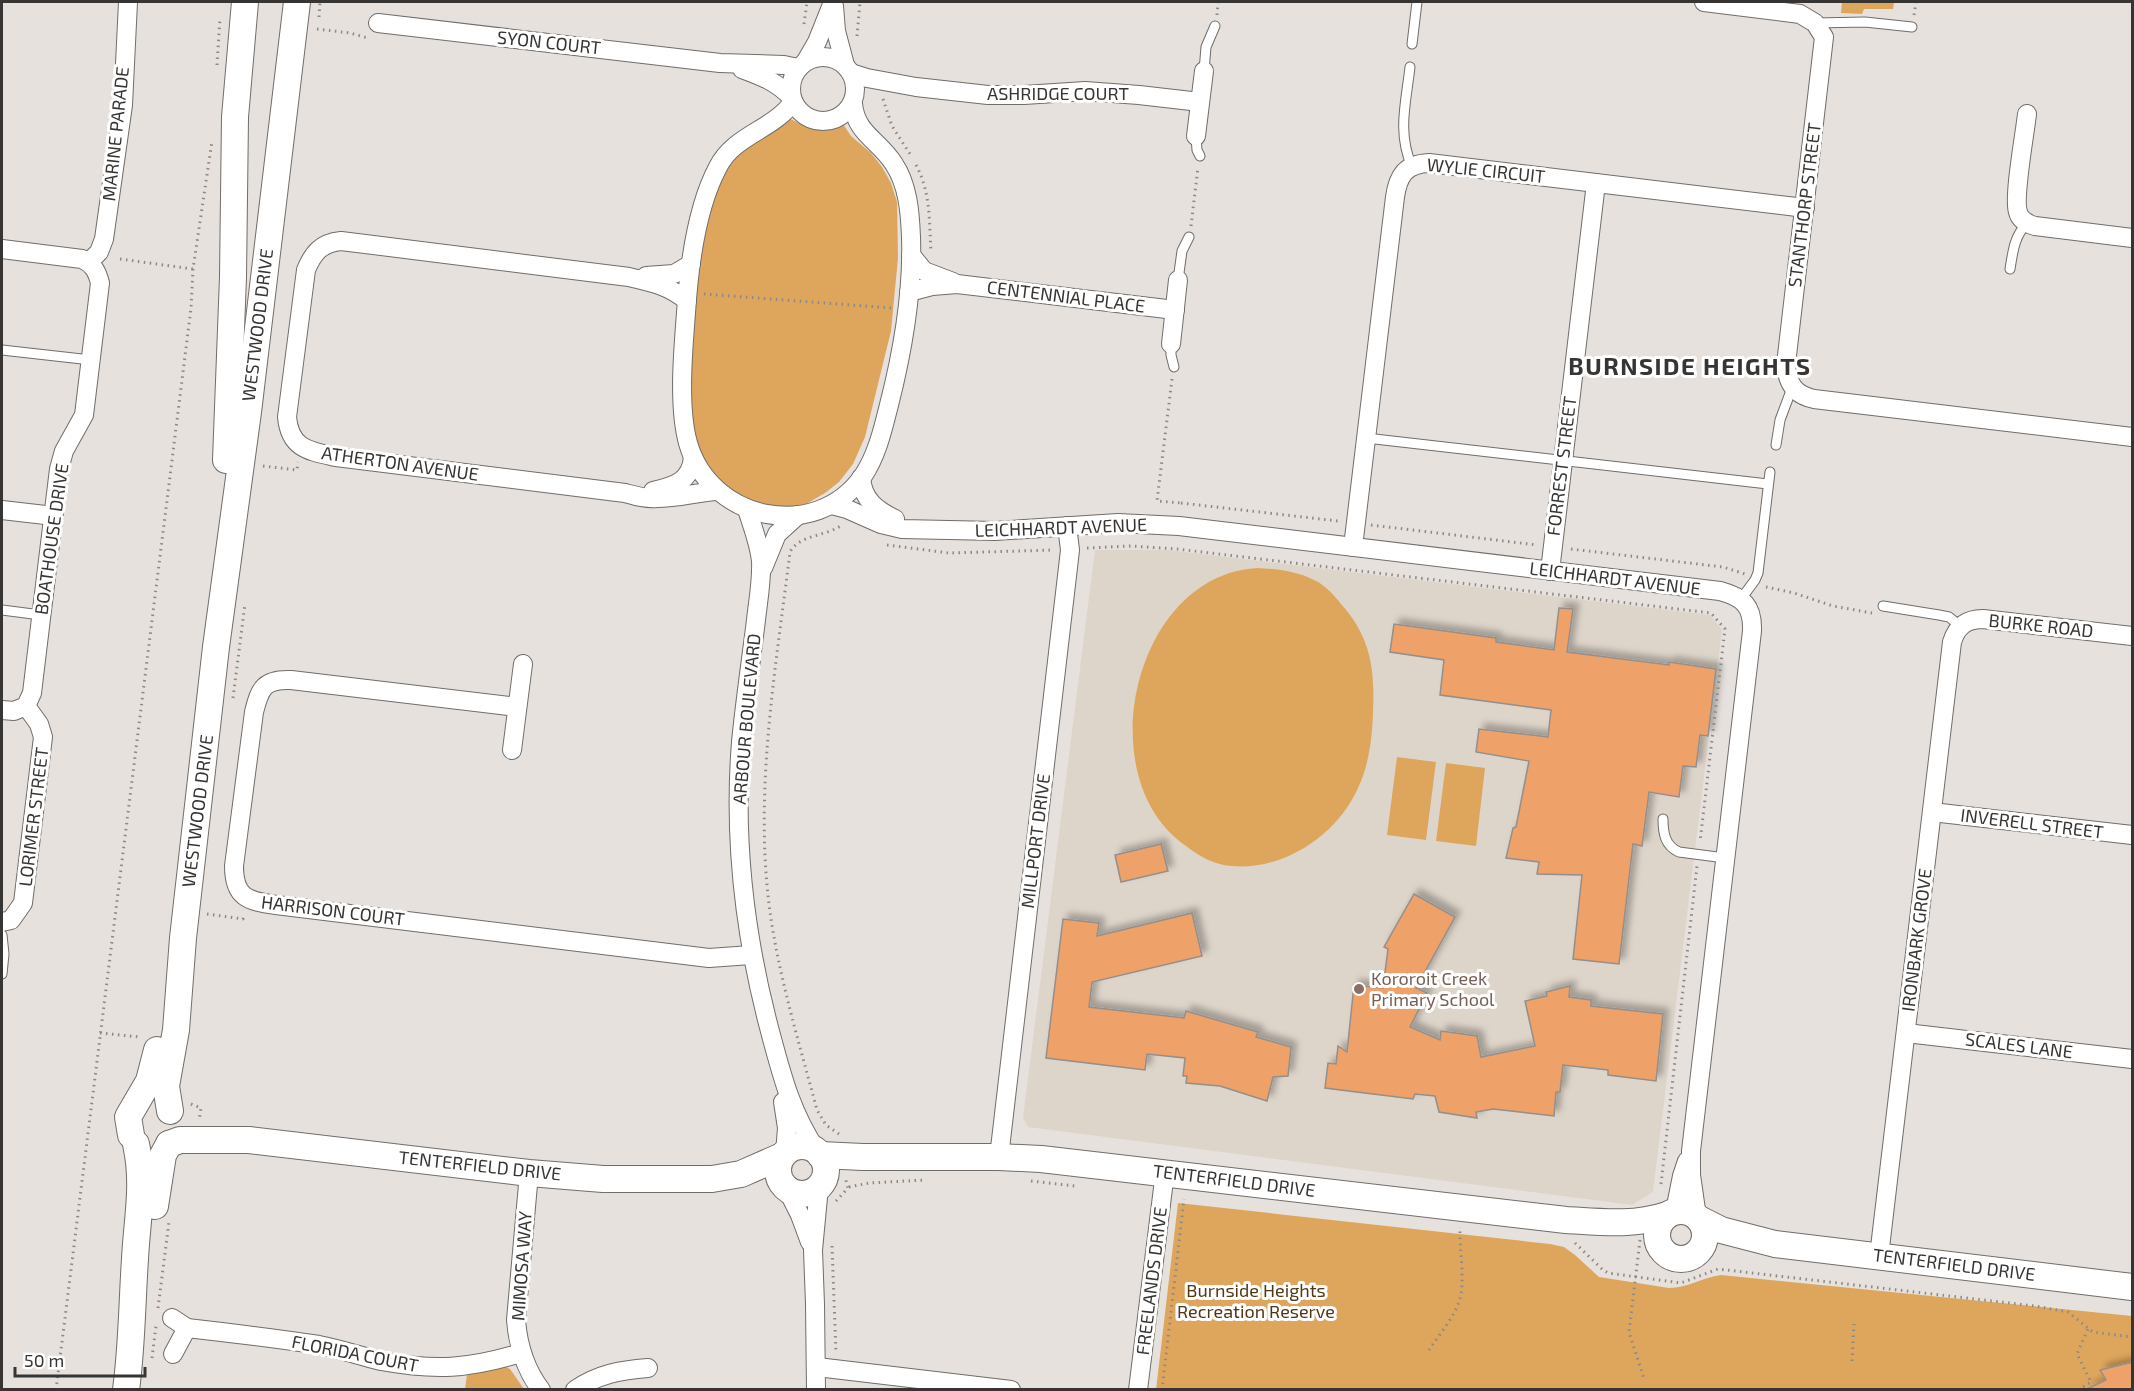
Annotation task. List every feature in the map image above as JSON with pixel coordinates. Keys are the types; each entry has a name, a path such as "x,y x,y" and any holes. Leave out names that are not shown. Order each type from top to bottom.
{"street":[{"name":"MARINE PARADE","path":"89,262 99,252 104,239 123,105 128,2"},
{"name":"WESTWOOD DRIVE","path":"216,647 229,411 235,117 245,2"},
{"name":"WESTWOOD DRIVE","path":"170,1112 166,1086 176,1030 183,938 216,647 248,412 297,2"},
{"path":"834,2 836,31 848,69 855,81 854,118 887,155 901,178 910,213 911,255 901,356 883,427 873,457 861,478 832,505 798,515 765,514 747,509 718,491 693,457 685,428 683,390 687,297 691,264 704,200 719,164 741,141 781,117 792,99 790,87 793,77 817,42 834,2"},
{"path":"1704,2 1800,14 1815,23"},
{"name":"SYON COURT","path":"378,23 720,63"},
{"name":"STANTHORP STREET","path":"1792,388 1786,376 1785,364 1824,48 1824,37 1815,23"},
{"path":"720,63 802,65 816,58 826,57 836,59 848,69 867,78 916,87"},
{"path":"720,63 773,81 792,99 804,116 813,121 822,122 840,117 858,93 865,90 883,87 916,87"},
{"path":"1196,136 1204,71"},
{"name":"ASHRIDGE COURT","path":"916,87 988,95 1110,92 1200,102"},
{"path":"2027,114 2017,196 2017,211 2026,223 2133,238"},
{"name":"WYLIE CIRCUIT","path":"1353,547 1397,183 1401,176 1412,167 1429,163 1805,208"},
{"name":"FORREST STREET","path":"1550,571 1596,183"},
{"name":"ATHERTON AVENUE","path":"625,493 336,457 313,452 300,446 292,438 288,429 288,405 306,270 314,254 324,245 341,242 629,278"},
{"path":"2,249 82,259 89,262"},
{"path":"911,255 924,272 957,284"},
{"name":"BOATHOUSE DRIVE","path":"26,706 32,693 59,469 64,451 84,415 100,283 97,271 89,262"},
{"path":"629,278 674,274 691,264"},
{"path":"629,278 666,287 687,297"},
{"path":"1171,344 1178,279"},
{"path":"908,300 926,288 957,284"},
{"name":"CENTENNIAL PLACE","path":"957,284 1175,309"},
{"path":"1792,388 1804,397 1814,399 2133,437"},
{"path":"625,493 656,490 678,483 686,478 692,469 693,457"},
{"path":"861,478 863,492 875,508 907,524 932,529"},
{"path":"625,493 658,498 718,491"},
{"path":"832,505 893,527 932,529"},
{"path":"747,509 758,541 762,573"},
{"path":"2,510 54,516"},
{"path":"762,573 777,534 798,515"},
{"name":"LEICHHARDT AVENUE","path":"932,529 995,531 1118,523 1179,526 1720,591 1741,599"},
{"name":"MILLPORT DRIVE","path":"999,1156 1070,550 1067,526"},
{"name":"ARBOUR BOULEVARD","path":"762,573 743,730 740,772 740,852 751,955 782,1077"},
{"path":"1680,1210 1704,1228 1705,1235 1704,1243 1697,1252 1687,1258 1679,1259 1665,1253 1657,1240 1656,1233 1661,1220 1680,1210 1691,1175 1691,1151 1752,631 1751,614 1741,599"},
{"name":"BURKE ROAD","path":"1960,626 1974,619 1983,619 2133,636"},
{"name":"IRONBARK GROVE","path":"1879,1256 1952,642 1960,626"},
{"path":"513,750 523,664"},
{"name":"HARRISON COURT","path":"517,707 291,680 266,684 257,699 254,712 234,866 236,887 254,902 276,905 709,958 751,955"},
{"path":"2,710 14,711 26,706"},
{"name":"LORIMER STREET","path":"2,922 11,920 18,912 24,897 43,737 39,724 26,706"},
{"name":"INVERELL STREET","path":"1932,812 2133,836"},
{"name":"WESTWOOD DRIVE","path":"128,1379 136,1231 142,1187 141,1166 128,1117 152,1071 183,938"},
{"name":"SCALES LANE","path":"1906,1033 2133,1059"},
{"path":"782,1077 798,1121 826,1168 820,1185 813,1250 816,1389"},
{"path":"782,1077 782,1099 787,1128 784,1154 778,1170 800,1215 813,1250"},
{"path":"150,1104 161,1106 176,1120 177,1130 173,1140 155,1151 145,1149 133,1139 130,1125 134,1115 141,1107 150,1104"},
{"name":"TENTERFIELD DRIVE","path":"170,1112 199,1126 249,1140"},
{"name":"TENTERFIELD DRIVE","path":"169,1144 180,1140 249,1140 529,1173 603,1179 712,1179 745,1184 785,1186"},
{"name":"WESTWOOD DRIVE","path":"128,1379 145,1289 160,1166 169,1144"},
{"path":"784,1154 798,1146 806,1146 819,1154"},
{"name":"TENTERFIELD DRIVE","path":"712,1179 741,1174 784,1154"},
{"name":"TENTERFIELD DRIVE","path":"819,1154 901,1158 999,1156 1041,1159 1566,1220 1643,1222 1680,1210 1721,1230 1775,1244 2133,1287"},
{"name":"TENTERFIELD DRIVE","path":"820,1185 848,1167 901,1158"},
{"name":"FREELANDS DRIVE","path":"1138,1389 1165,1172"},
{"name":"MIMOSA WAY","path":"529,1173 516,1320 521,1353 541,1389"},
{"path":"785,1186 793,1192 806,1194 820,1185"},
{"name":"TENTERFIELD DRIVE","path":"1566,1220 1640,1240 1665,1253"},
{"name":"TENTERFIELD DRIVE","path":"1697,1252 1735,1245 1775,1244"},
{"name":"FLORIDA COURT","path":"173,1354 180,1323 317,1345 379,1360 447,1369 521,1353"},
{"path":"817,1367 1011,1389"},
{"path":"575,1389 606,1374 648,1368"}],"lane":[{"path":"1412,44 1417,2"},
{"path":"1815,23 1866,22 1912,27"},
{"path":"1204,71 1206,47 1215,27"},
{"path":"1410,67 1403,130 1405,151 1412,167"},
{"path":"1196,136 1200,156"},
{"path":"2010,269 2013,245 2026,223"},
{"path":"1178,279 1182,251 1189,237"},
{"path":"1171,344 1174,367"},
{"path":"2,350 91,360"},
{"path":"1776,445 1780,420 1792,388"},
{"path":"1366,438 1768,484"},
{"path":"1741,599 1758,573 1770,472"},
{"path":"1883,606 1949,617 1960,626"},
{"path":"2,610 41,615"},
{"path":"1663,819 1665,836 1673,849 1725,858"},
{"path":"2,935 4,954 2,974"}],"path":[{"path":"856,42 860,2"},
{"path":"216,68 221,13"},
{"path":"56,1389 191,308 193,269 212,138"},
{"path":"1189,237 1200,156"},
{"path":"120,259 193,269"},
{"path":"687,297 908,300"},
{"path":"1174,367 1158,501 1181,502 1177,549 1711,613 1725,629 1698,854 1680,1210"},
{"path":"263,466 297,470 300,446"},
{"path":"802,539 790,552 771,701 765,769 765,837 771,918 780,968 821,1118"},
{"path":"207,914 243,919 247,898"},
{"path":"848,1188 869,1183 925,1180"},
{"path":"1024,1181 1077,1186"},
{"path":"1162,1389 1184,1199"},
{"path":"1429,1350 1460,1301 1462,1285 1460,1226"},
{"path":"1640,1240 1629,1332 1644,1379"},
{"path":"832,1244 837,1327 836,1370"},
{"path":"1635,1276 1681,1283 1718,1269 2061,1309 2076,1317 2088,1329 2098,1333 2133,1337"},
{"path":"1851,1361 1854,1324"},
{"path":"2078,1389 2091,1382 2077,1354 2088,1329"}],"shaded area":[{"name":"Kororoit Creek Primary School","path":"1095,550 1168,550 1710,615 1722,630 1653,1192 1632,1205 1028,1127 1023,1118"}],"green space":[{"path":"1842,2 1894,2 1893,9 1864,9 1862,14 1841,13"},
{"path":"787,117 814,127 841,121 851,136 871,153 891,183 897,202 898,258 891,331 865,437 853,464 839,482 806,504 789,508 771,507 741,500 700,461 692,442 688,339 711,188 732,155"},
{"path":"1257,568 1286,571 1314,580 1329,590 1351,616 1365,642 1372,668 1372,732 1367,761 1358,788 1349,805 1323,835 1289,856 1270,863 1231,866 1213,862 1196,853 1186,846 1156,815 1138,775 1133,730 1138,684 1154,641 1180,605 1214,579"},
{"path":"1397,757 1436,762 1426,840 1387,835"},
{"path":"1446,763 1485,768 1476,846 1436,841"},
{"name":"Burnside Heights Recreation Reserve","path":"1178,1203 1550,1244 1564,1247 1599,1277 1669,1288 1721,1275 2132,1316 2132,1389 1156,1390"},
{"path":"504,1366 510,1369 524,1389 465,1390 467,1374"}],"building":[{"path":"1559,608 1573,609 1567,652 1716,669 1708,736 1700,735 1696,767 1683,766 1679,797 1649,792 1642,846 1633,844 1619,964 1573,959 1582,875 1537,874 1539,862 1506,858 1513,828 1516,827 1529,761 1476,752 1479,729 1548,737 1551,710 1440,695 1444,660 1390,652 1394,624 1496,638 1496,642 1554,650"},
{"path":"1161,844 1168,871 1121,882 1115,855"},
{"path":"1414,894 1455,917 1416,988 1427,993 1410,1027 1440,1040 1441,1031 1477,1036 1481,1057 1535,1046 1525,1001 1547,996 1546,992 1570,986 1569,997 1591,1000 1591,1006 1663,1014 1656,1081 1608,1075 1608,1070 1563,1065 1560,1092 1556,1092 1554,1116 1493,1109 1476,1112 1477,1118 1439,1112 1435,1096 1415,1094 1413,1099 1325,1088 1328,1063 1336,1064 1338,1046 1347,1052 1354,985 1383,988 1388,949 1384,947"},
{"path":"1192,913 1202,956 1092,982 1089,1007 1184,1018 1186,1011 1258,1032 1256,1037 1291,1047 1288,1076 1273,1077 1267,1101 1220,1086 1186,1083 1187,1076 1183,1076 1185,1058 1147,1054 1145,1070 1046,1058 1063,919 1099,923 1097,936"},
{"path":"2133,1362 2133,1389 2087,1389 2106,1380 2100,1370"}],"place":[{"name":"Kororoit Creek Primary School","path":"1359,989"}],"district":[{"name":"BURNSIDE HEIGHTS","path":"1690,367"}]}
